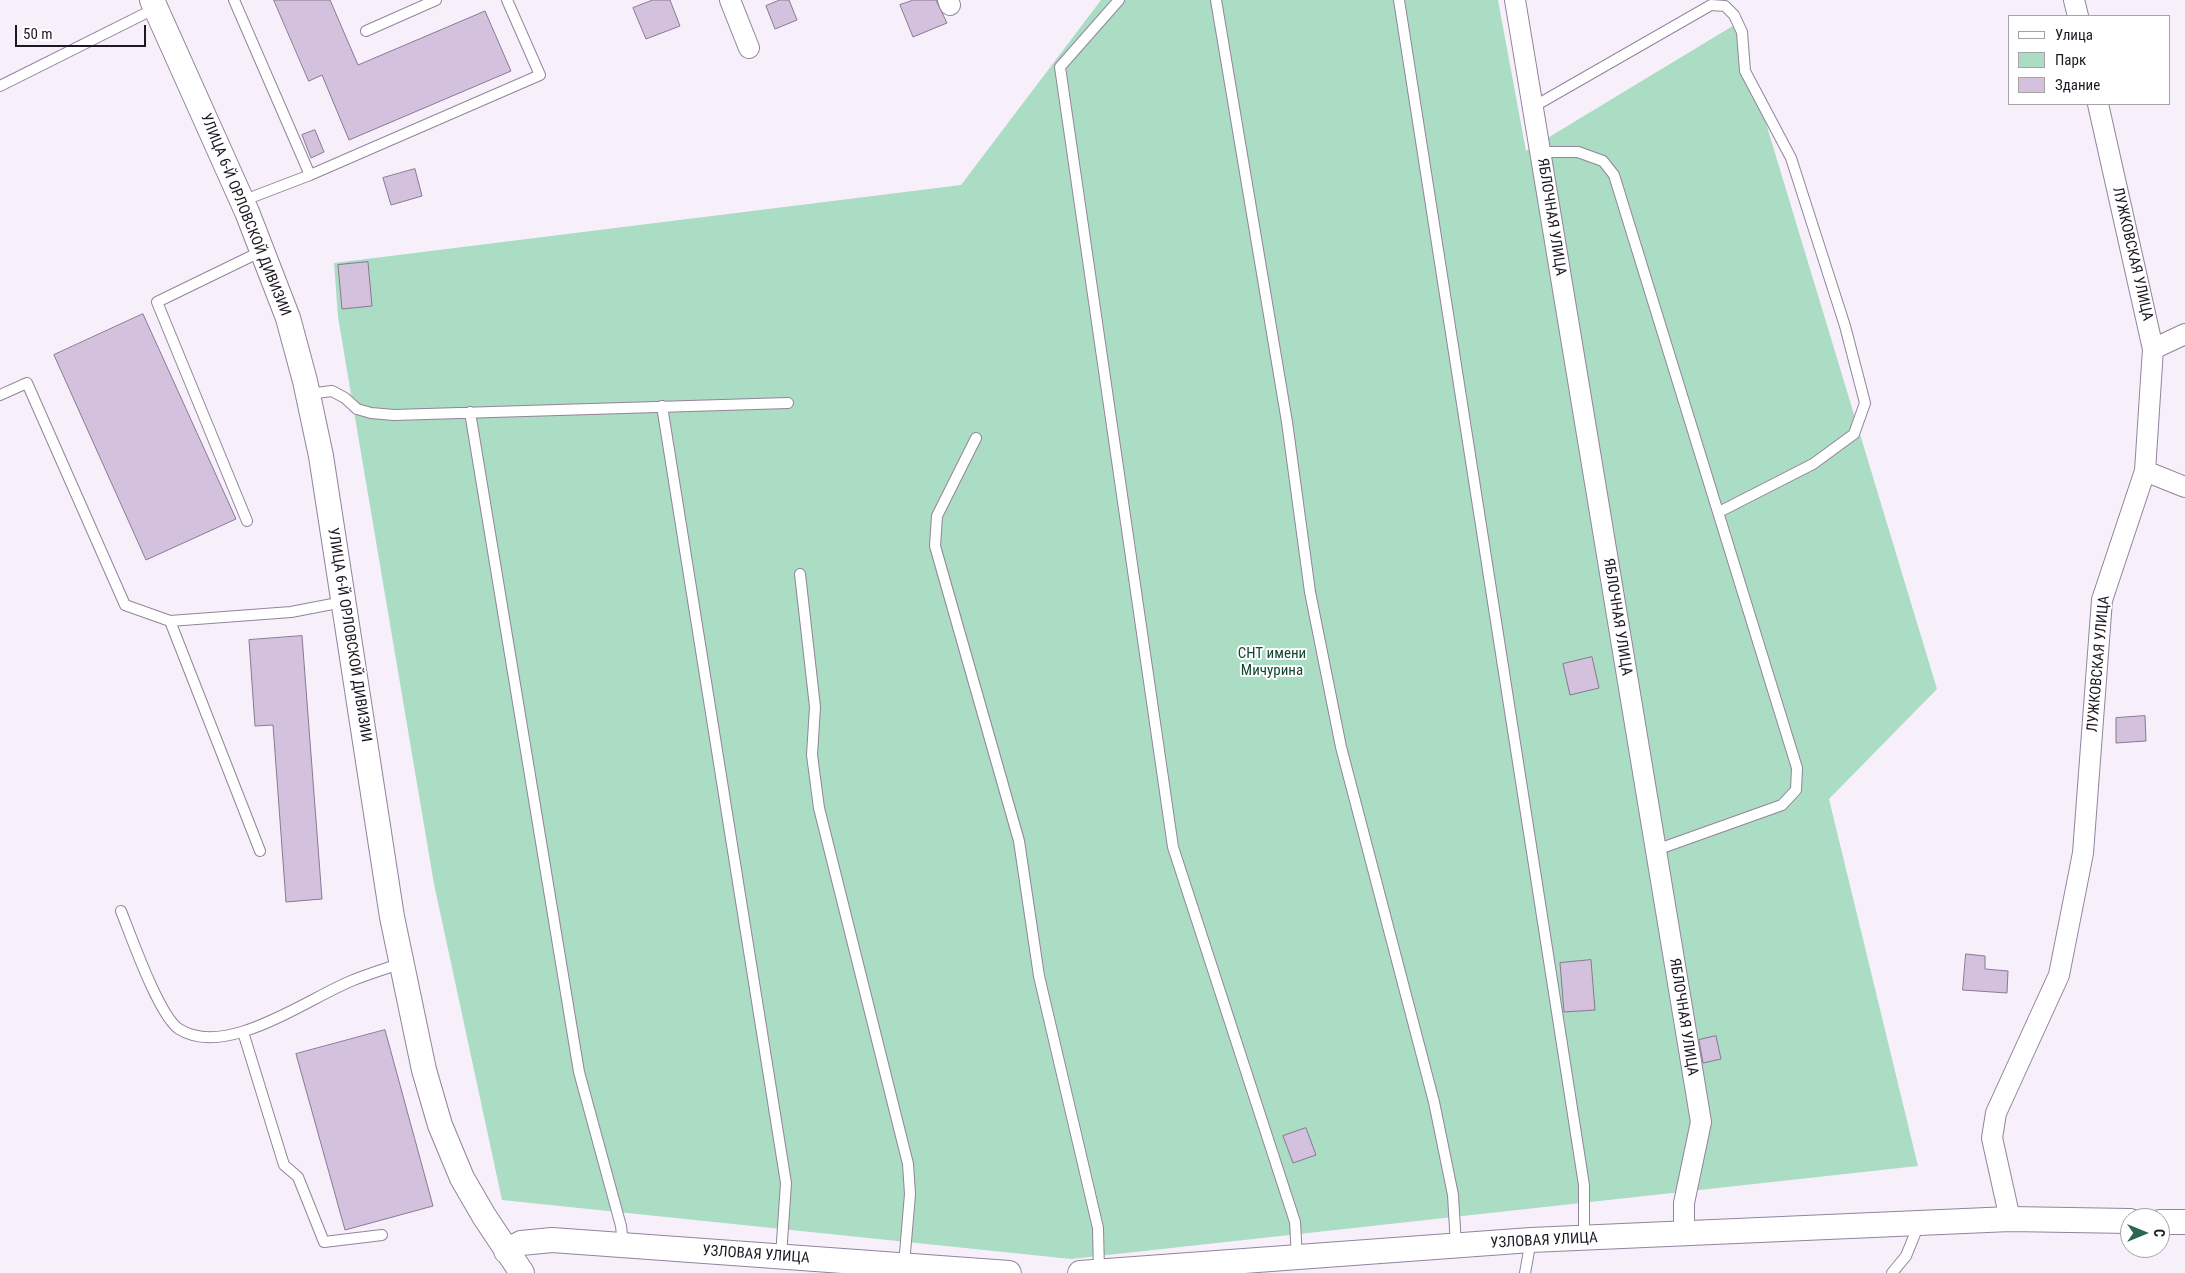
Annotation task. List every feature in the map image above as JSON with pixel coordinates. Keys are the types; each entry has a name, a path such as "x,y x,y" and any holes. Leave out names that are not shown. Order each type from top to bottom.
{"street":[{"path":"730,0 749,48"},
{"name":"ЯБЛОЧНАЯ УЛИЦА","path":"1516,0 1701,1122 1684,1203 1684,1234"},
{"path":"2074,0 2078,15"},
{"name":"УЛИЦА 6-Й ОРЛОВСКОЙ ДИВИЗИИ","path":"154,4 242,201 288,318 308,394 321,456 392,917 424,1070 440,1125 462,1178 506,1251 522,1273"},
{"name":"ЛУЖКОВСКАЯ УЛИЦА","path":"2010,1219 1992,1138 1996,1113 2059,975 2083,853 2102,600 2145,471 2153,349 2098,105"},
{"path":"2153,349 2185,334"},
{"path":"2145,471 2185,487"},
{"name":"УЗЛОВАЯ УЛИЦА","path":"1089,1272 1193,1269 1297,1258 1531,1240 2010,1219 2120,1221"},
{"path":"2170,1222 2185,1222"},
{"name":"УЗЛОВАЯ УЛИЦА","path":"506,1251 521,1243 535,1240 1009,1273"}],"lane":[{"path":"234,0 310,175"},
{"path":"366,31 436,0"},
{"path":"242,201 310,175 540,75 506,0"},
{"path":"1119,0 1060,67 1173,847 1295,1222 1297,1258"},
{"path":"1216,0 1287,422 1310,592 1341,747 1434,1102 1453,1195 1456,1246"},
{"path":"1399,0 1584,1185 1584,1239"},
{"path":"0,86 154,4"},
{"path":"1533,107 1711,5 1725,6 1734,15 1742,32 1745,71 1790,158 1845,326 1865,403 1854,434 1813,464 1719,512"},
{"path":"1540,152 1578,152 1603,161 1614,174 1797,768 1796,790 1782,805 1656,850"},
{"path":"247,521 157,302 262,251"},
{"path":"0,395 27,383 125,604 170,621 291,612 344,602"},
{"path":"308,394 332,391 345,398 357,409 371,413 788,403"},
{"path":"662,406 786,1183 781,1256"},
{"path":"470,412 579,1072 621,1226 623,1245"},
{"path":"976,438 937,516 935,546 1019,841 1039,976 1098,1228 1089,1272"},
{"path":"800,574 815,707 812,755 819,808 908,1164 910,1194 904,1266"},
{"path":"170,621 260,851"},
{"path":"121,911 162,1009 178,1029 198,1037 219,1037 243,1032 351,980 402,963"},
{"path":"243,1032 284,1165 298,1177 324,1242 382,1235"},
{"path":"1892,1273 1906,1256 1919,1223"},
{"path":"1525,1273 1531,1240"}],"green space":[{"name":"СНТ имени Мичурина","path":"1101,0 1498,0 1526,151 1736,24 1937,689 1829,799 1918,1166 1071,1259 502,1200 434,884 338,317 334,263 961,185"}],"building":[{"path":"274,0 330,0 358,65 485,11 511,71 349,140 322,75 309,81"},
{"path":"653,0 670,0 680,26 646,39 633,8"},
{"path":"780,0 789,0 797,20 775,29 766,6"},
{"path":"914,0 936,0 947,23 913,37 900,5"},
{"path":"315,130 324,152 311,158 302,135"},
{"path":"415,169 422,196 391,205 383,178"},
{"path":"368,262 372,306 342,309 338,265"},
{"path":"143,314 236,519 146,560 54,355"},
{"path":"302,636 322,899 286,902 273,725 255,726 249,640"},
{"path":"1592,657 1599,688 1570,695 1563,664"},
{"path":"2145,716 2146,741 2116,743 2116,718"},
{"path":"1966,954 1985,956 1985,969 2008,971 2007,993 1963,990"},
{"path":"1591,960 1595,1010 1564,1012 1560,963"},
{"path":"385,1030 433,1206 345,1230 296,1054"},
{"path":"1716,1036 1721,1059 1703,1063 1699,1040"},
{"path":"1306,1128 1316,1155 1293,1163 1283,1136"}]}
